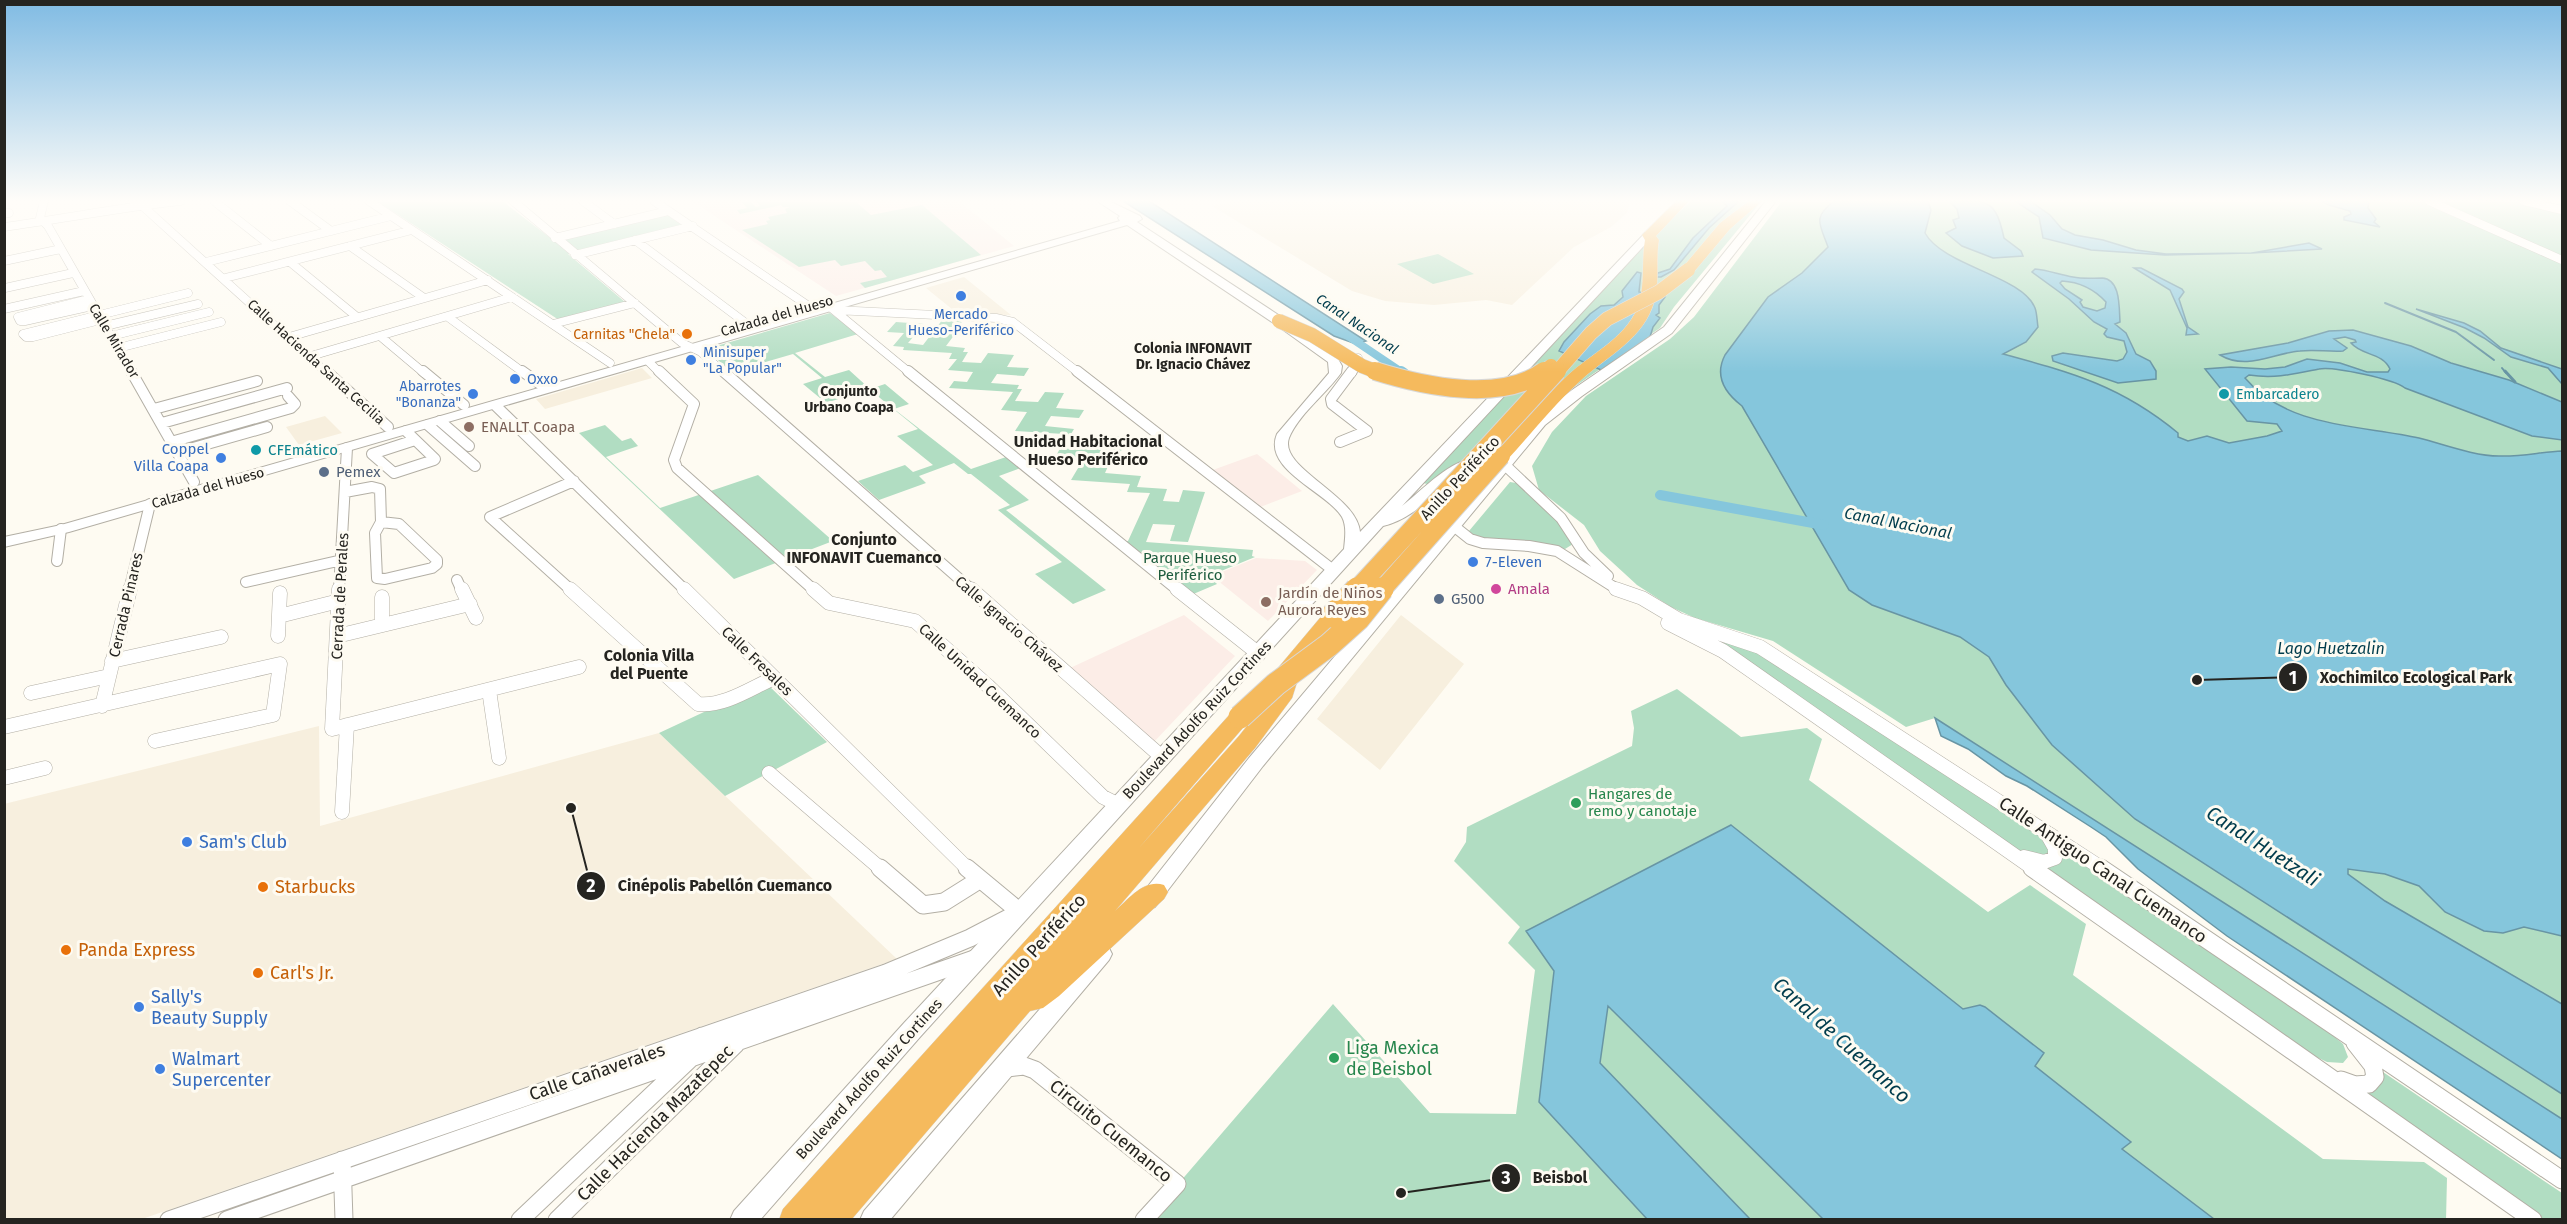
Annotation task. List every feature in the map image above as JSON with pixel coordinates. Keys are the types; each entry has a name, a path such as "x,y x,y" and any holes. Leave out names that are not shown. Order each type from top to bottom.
{"highway":[{"name":"Anillo Periférico","path":"795,1220 1240,717 1276,684 1329,645 1358,619 1408,558 1539,415 1576,376 1636,325 1646,306 1649,258"},
{"name":"Anillo Periférico","path":"829,1220 1014,1031 1259,728 1281,698 1289,668 1332,616 1515,419 1582,342 1607,319 1659,292 1681,276 1697,258"},
{"path":"1279,321 1316,338 1368,369 1413,380 1463,388 1500,386 1533,380 1543,375 1568,348 1582,342"},
{"path":"1014,1031 1054,985 1124,917 1155,892"}],"main road":[{"name":"Calzada del Hueso","path":"4,532 41,525 194,482 401,435 464,405 610,363 687,346 994,258"},
{"path":"1185,258 1331,357 1336,366 1335,373 1288,429 1281,442 1282,454 1291,465 1339,505 1350,518 1353,533 1352,550"},
{"path":"1192,258 1376,367 1454,385 1484,385 1512,378"},
{"name":"Boulevard Adolfo Ruiz Cortines","path":"742,1220 1333,570 1627,258"},
{"path":"1155,892 1256,762 1550,413 1668,330 1719,258"},
{"name":"Calzada del Hueso","path":"4,542 61,529 347,448 401,435 434,423 648,361 747,324 823,307"},
{"path":"1451,444 1480,462"},
{"path":"1350,518 1376,524 1407,510 1458,469 1480,462 1498,462 1506,466"},
{"path":"873,1220 998,1073 1014,1031"}],"street":[{"name":"Calle Mirador","path":"66,258 194,482"},
{"name":"Calle Hacienda Santa Cecilia","path":"202,258 401,435 434,460 394,473 372,454 401,435"},
{"path":"206,262 222,258"},
{"path":"225,278 305,258"},
{"path":"367,258 424,298"},
{"path":"455,258 610,363"},
{"name":"Calle Ignacio Chávez","path":"579,258 687,346 700,352 1163,758"},
{"path":"659,258 747,324"},
{"path":"745,258 848,320 1117,542 1259,654"},
{"path":"290,262 357,317"},
{"path":"5,288 74,273"},
{"path":"289,337 488,280"},
{"path":"92,306 22,321 18,317 92,306 188,292"},
{"path":"311,356 512,297"},
{"path":"4,301 92,306"},
{"path":"553,324 635,303"},
{"path":"4,309 198,304"},
{"path":"92,306 33,337 26,337 24,334 92,306"},
{"path":"823,307 996,318 1013,322 1333,570"},
{"path":"848,320 859,311"},
{"path":"111,336 209,312"},
{"path":"448,316 540,384"},
{"path":"118,348 221,322"},
{"path":"380,336 464,405"},
{"path":"1340,442 1365,433 1367,429 1332,404 1331,399 1352,372 1358,358"},
{"name":"Calle Unidad Cuemanco","path":"648,361 694,404 674,460 677,468 688,479 829,603 915,621 988,686 1103,797 1119,805"},
{"path":"1336,366 1352,372"},
{"path":"154,409 257,381"},
{"path":"162,423 288,392 295,404 291,408 171,442"},
{"name":"Calle Fresales","path":"496,406 979,880 1020,912"},
{"path":"434,423 469,446"},
{"path":"434,423 475,466"},
{"path":"178,452 267,427"},
{"name":"Cerrada de Perales","path":"347,448 332,729 347,725"},
{"name":"Calle Antiguo Canal Cuemanco","path":"1506,466 1561,518 1591,560 1634,602 1723,651 2533,1220"},
{"path":"574,481 490,517 698,704 705,706 716,703 774,678"},
{"path":"345,492 372,487 379,488 381,522 375,532 377,578 385,579 428,569 437,564 437,560 399,524 381,522"},
{"name":"Cerrada Pinares","path":"102,706 150,504"},
{"name":"Calle Antiguo Canal Cuemanco","path":"1455,527 1470,538 1483,543 1569,550 1575,548 1577,542"},
{"path":"57,561 61,529"},
{"name":"Calle Antiguo Canal Cuemanco","path":"1552,550 1571,558 1616,589 1642,598 1679,620 1760,647 2044,830 2562,1180"},
{"path":"246,582 342,560"},
{"path":"457,580 476,618"},
{"path":"278,636 280,593"},
{"path":"382,597 382,625"},
{"path":"279,616 339,601"},
{"path":"337,636 470,604"},
{"path":"112,661 221,637"},
{"path":"4,727 280,664 273,715 155,741"},
{"path":"342,812 347,725 579,667"},
{"path":"31,693 109,676"},
{"path":"489,690 499,758"},
{"path":"4,778 45,768"},
{"path":"769,773 923,905 930,907 938,904 979,880"},
{"path":"2012,853 2037,862 2050,862 2055,858 2055,848 2044,830"},
{"name":"Calle Cañaverales","path":"227,1220 738,1042 908,973 1020,912"},
{"name":"Calle Cañaverales","path":"169,1220 744,1022 908,973 979,957"},
{"name":"Calle Hacienda Mazatepec","path":"558,1220 738,1042 744,1022"},
{"name":"Circuito Cuemanco","path":"1014,1031 1035,1070 1177,1185 1144,1220"},
{"path":"2329,1076 2355,1085 2369,1084 2375,1077 2373,1066 2348,1034"},
{"name":"Calle Hacienda Mazatepec","path":"520,1220 691,1058 702,1036"},
{"name":"Circuito Cuemanco","path":"998,1073 1018,1065 1035,1070"},
{"path":"342,1160 344,1220"}],"shaded area":[{"path":"779,258 971,258 836,296"},
{"path":"1298,258 1562,258 1512,305 1486,300 1434,305 1385,301 1352,291"},
{"name":"Mercado Hueso-Periférico","path":"964,277 1011,315 958,314 926,288"},
{"path":"642,368 652,378 545,409 536,399"},
{"path":"325,416 342,433 299,445 286,427"},
{"path":"1257,454 1302,491 1258,508 1210,471"},
{"name":"Jardín de Niños Aurora Reyes","path":"1256,558 1305,561 1317,570 1268,621 1212,576"},
{"path":"1184,615 1235,656 1153,743 1068,669"},
{"path":"1401,615 1464,664 1380,770 1317,719"},
{"path":"319,726 320,826 659,733 897,959 142,1219 5,1219 4,804"}],"green space":[{"path":"464,258 573,258 625,302 559,320"},
{"path":"785,258 970,258 865,288 860,283 887,277 881,270 875,271 865,261 841,266 835,260 799,267"},
{"path":"1421,258 1445,258 1474,274 1433,284 1397,264"},
{"path":"1631,258 1714,258 1674,307 1660,328 1555,400 1466,493 1423,483"},
{"name":"Lago Huetzalin","path":"1739,258 2553,258 2562,262 2562,1119 1935,718 1906,727 1773,641 1695,618 1671,607 1637,585 1600,551 1584,525 1539,490 1532,466 1552,432 1586,396 1670,339 1694,317"},
{"path":"830,313 858,334 795,353 825,377 849,370 870,389 885,384 909,404 894,409 971,469 1009,456 1023,467 999,476 1029,500 1006,510 1106,590 1073,604 1035,574 1062,562 998,510 1010,505 954,463 919,476 926,483 879,500 858,481 905,465 913,472 933,465 897,436 918,429 869,389 826,403 803,384 822,378 793,354 731,372 706,349"},
{"name":"Parque Hueso Periférico","path":"943,319 963,320 955,332 977,333 975,335 955,334 946,346 965,348 963,352 968,352 962,362 981,363 988,353 1014,355 1007,367 1029,368 1024,376 997,374 991,383 1019,385 1017,389 1022,389 1015,401 1038,402 1045,392 1064,393 1056,408 1084,410 1079,418 1051,416 1045,426 1074,429 1071,434 1076,434 1071,445 1096,447 1102,435 1128,437 1120,453 1143,455 1139,464 1110,462 1105,473 1141,476 1137,487 1167,489 1163,501 1179,502 1183,490 1205,492 1188,542 1170,541 1175,525 1153,524 1146,542 1253,550 1252,556 1255,557 1209,576 1217,584 1191,595 1122,541 1128,541 1150,493 1127,492 1130,484 1071,480 1084,458 1056,456 1065,439 1062,438 1064,434 1015,431 1027,412 1001,410 1013,392 949,388 954,381 967,382 973,372 948,370 957,359 949,359 952,353 903,350 904,347 893,346 904,333 887,332 896,322 924,324 908,343 923,345"},
{"path":"605,425 622,441 631,438 638,446 606,457 660,508 758,475 833,541 734,579 579,433"},
{"path":"1510,482 1516,483 1558,518 1573,544 1565,549 1476,537 1469,531"},
{"path":"1695,633 1760,651 2046,840 2050,849 2047,858 2021,852"},
{"path":"766,683 827,742 725,796 659,733"},
{"path":"1677,689 1741,737 1807,728 1822,739 1809,780 1988,912 2030,885 2086,924 2073,975 2323,1159 2424,1162 2447,1178 2446,1220 1157,1220 1179,1183 1333,1004 1430,1113 1516,1114 1535,970 1508,943 1520,927 1454,861 1466,842 1467,827 1632,746 1634,728 1631,711"},
{"path":"2060,847 2308,1015 2343,1044 2348,1057 2343,1063 2327,1062 2308,1053 2037,865 2049,867 2059,864 2063,855"},
{"path":"2380,1070 2562,1193 2562,1219 2542,1219 2352,1089"}],"water":[{"path":"1212,258 1238,258 1366,341 1356,344 1334,336"},
{"path":"1678,258 1684,258 1674,270 1661,277 1656,277 1655,274 1670,269"},
{"name":"Lago Huetzalin","path":"1817,258 1956,258 2015,287 2028,297 2035,308 2038,327 2026,342 2003,354 2074,375 2116,392 2157,417 2178,433 2178,437 2188,441 2207,436 2229,443 2282,431 2277,424 2247,421 2205,369 2231,367 2265,369 2285,367 2307,359 2340,363 2367,372 2388,372 2390,369 2382,360 2351,343 2356,342 2355,340 2345,337 2334,339 2347,348 2343,351 2290,352 2250,361 2230,360 2220,355 2288,343 2329,331 2353,330 2411,346 2451,363 2509,380 2562,402 2562,440 2532,436 2399,384 2363,374 2336,369 2319,369 2276,376 2249,375 2245,378 2262,394 2282,407 2326,422 2419,438 2469,452 2489,455 2515,456 2562,451 2562,936 2524,927 2503,933 2484,931 2445,912 2419,886 2385,874 2348,869 2348,874 2385,901 2562,1004 2562,1094 2135,819 2052,745 2006,685 1989,657 1960,637 1872,605 1849,590 1742,406 1726,390 1721,377 1725,355 1768,297 1802,273"},
{"path":"2134,268 2141,268 2182,289 2184,292 2179,299 2188,327 2198,334 2186,335 2187,328 2170,290"},
{"path":"2035,269 2045,270 2077,278 2102,278 2113,283 2118,295 2120,322 2115,324 2126,333 2136,354 2150,361 2156,371 2156,379 2118,383 2053,361 2052,356 2063,353 2117,361 2123,359 2127,352 2124,341 2107,337 2104,334 2107,329 2094,322 2069,299 2032,272","holes":["2069,282 2097,293 2106,302 2105,308 2097,311 2083,307 2080,302 2082,300 2060,283"]},
{"path":"1637,272 1641,273 1639,292 1665,297 1659,305 1659,313 1656,315 1660,318 1653,327 1650,337 1601,370 1559,351 1564,342 1590,314 1601,306 1614,305 1623,297 1622,291"},
{"path":"2416,309 2464,323 2480,331 2501,348 2562,369 2562,384 2548,368 2511,357 2465,328"},
{"path":"1935,718 2562,1119 2562,1159 2227,936 2138,869 2106,837 2027,786 2006,776 1968,749 1941,736"},
{"name":"Canal de Cuemanco","path":"1731,825 1963,1009 1980,1005 1985,1007 2044,1053 2035,1066 2131,1142 2122,1149 2214,1219 1823,1219 1608,1006 1600,1063 1750,1219 1647,1219 1539,1102 1554,971 1526,931"}],"waterway":[{"path":"2385,303 2456,332 2494,360"},
{"name":"Canal Nacional","path":"1345,334 1403,373"},
{"path":"2502,368 2506,373"},
{"path":"2505,371 2515,382"},
{"name":"Canal Nacional","path":"1660,495 1824,525"}],"place":[{"name":"Mercado Hueso-Periférico","path":"961,296"},
{"name":"Carnitas \"Chela\"","path":"687,334"},
{"name":"Minisuper \"La Popular\"","path":"691,360"},
{"name":"Oxxo","path":"515,379"},
{"name":"Abarrotes \"Bonanza\"","path":"473,394"},
{"name":"Embarcadero","path":"2224,394"},
{"name":"ENALLT Coapa","path":"469,427"},
{"name":"CFEmático","path":"256,450"},
{"name":"Coppel Villa Coapa","path":"221,458"},
{"name":"Pemex","path":"324,472"},
{"name":"7-Eleven","path":"1473,562"},
{"name":"Amala","path":"1496,589"},
{"name":"G500","path":"1439,599"},
{"name":"Jardín de Niños Aurora Reyes","path":"1266,602"},
{"name":"Xochimilco Ecological Park","path":"2197,680"},
{"name":"Hangares de remo y canotaje","path":"1576,803"},
{"name":"Cinépolis Pabellón Cuemanco","path":"571,808"},
{"name":"Sam's Club","path":"187,842"},
{"name":"Starbucks","path":"263,887"},
{"name":"Panda Express","path":"66,950"},
{"name":"Carl's Jr.","path":"258,973"},
{"name":"Sally's Beauty Supply","path":"139,1007"},
{"name":"Liga Mexica de Beisbol","path":"1334,1058"},
{"name":"Walmart Supercenter","path":"160,1069"},
{"name":"Beisbol","path":"1401,1193"}],"district":[{"name":"Colonia INFONAVIT Dr. Ignacio Chávez","path":"1193,356"},
{"name":"Conjunto Urbano Coapa","path":"849,400"},
{"name":"Unidad Habitacional Hueso Periférico","path":"1088,450"},
{"name":"Conjunto INFONAVIT Cuemanco","path":"864,548"},
{"name":"Colonia Villa del Puente","path":"649,664"}],"water label":[{"name":"Canal Huetzali","path":"2263,846"}]}
